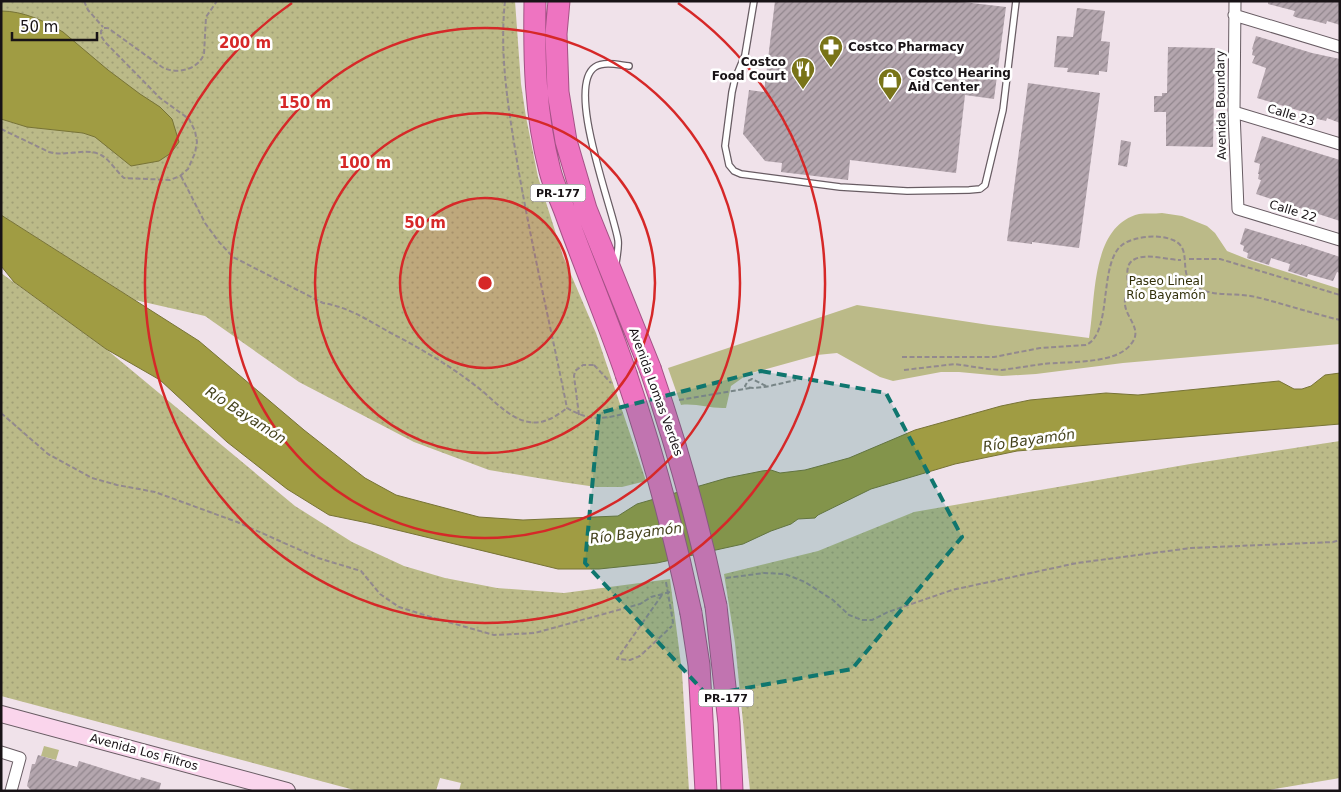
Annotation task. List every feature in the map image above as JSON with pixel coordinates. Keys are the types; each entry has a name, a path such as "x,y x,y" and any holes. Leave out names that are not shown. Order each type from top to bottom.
{"highway":[{"path":"525,1 527,12 535,25"},
{"name":"Avenida Lomas Verdes","path":"535,1 535,77 538,110 550,173 615,340 620,380 642,422 668,512 690,613 698,665 706,791"},
{"name":"Avenida Lomas Verdes","path":"559,1 556,34 558,92 566,142 583,202 650,368 678,452 699,529 716,606 729,723 732,791"}],"main road":[{"name":"Avenida Los Filtros","path":"1,714 287,791"}],"street":[{"name":"Avenida Boundary","path":"1235,1 1234,112 1238,209"},
{"path":"1234,15 1340,47"},
{"name":"Calle 23","path":"1234,112 1340,144"},
{"name":"Calle 22","path":"1238,209 1340,240"},
{"path":"1,752 20,758 11,791"}],"lane":[{"path":"754,1 745,56 735,78 732,92 725,146 729,166 734,172 741,174 840,187 907,191 969,190 980,189 985,185 1003,110 1016,1"},
{"path":"615,282 617,238 596,161 587,114 586,90 588,76 596,66 604,64 629,66"}],"path":[{"path":"84,1 88,10 104,28 108,28 162,67 169,71 178,72 189,68 202,59 204,54 206,17 217,1"},
{"path":"1,129 57,155 92,152 103,156 124,178 170,180 180,176 188,169 195,153 197,142 195,131 189,119 160,98 105,42 101,36 101,30 104,28"},
{"path":"180,176 205,222 219,242 233,256 323,303 351,311 445,362 511,414 528,422 539,423 556,416 568,408"},
{"path":"902,357 994,357 1032,349 1091,343 1097,333 1103,313 1109,273 1115,254 1126,242 1143,238 1168,238 1179,243 1184,248 1187,279 1203,291 1213,294 1256,298 1340,320"},
{"path":"904,370 955,364 1002,370 1097,359 1121,353 1131,345 1135,335 1135,327 1125,306 1129,264 1133,259 1139,258 1181,260"},
{"path":"1189,259 1220,259 1340,295"},
{"path":"579,414 575,371 583,365 594,365 620,380"},
{"path":"766,386 752,379 745,386 750,388 766,386 796,380"},
{"path":"1,413 48,454 92,478 116,485 155,492 237,522 318,558 361,571 380,594 400,607 494,635 535,633 640,604 651,597 662,595 617,659 630,660 640,656 672,626 673,622 665,574"},
{"path":"729,577 764,573 785,574 805,582 833,600 849,615 862,620 872,620 888,612 952,590 1077,563 1192,548 1333,542 1340,540"}],"highlighted area":[{"path":"761,371 886,393 962,537 852,669 707,695 585,563 599,413"}],"green space":[{"path":"1,1 515,1 521,84 538,177 563,256 596,333 646,481 622,487 596,487 489,470 414,442 299,382 205,316 135,300 1,215"},
{"name":"Paseo Lineal Río Bayamón","path":"1162,213 1182,216 1207,226 1215,233 1227,251 1252,261 1340,289 1340,344 1123,363 1036,374 1002,376 941,372 893,381 880,377 837,353 817,355 748,374 731,386 726,408 681,405 668,368 857,305 1089,338 1098,267 1103,249 1112,233 1123,221 1139,214"},
{"path":"1,273 106,349 295,506 352,542 404,566 445,578 497,588 564,593 670,579 682,672 689,791 459,791 461,783 440,778 436,791 358,791 1,696"},
{"path":"1340,441 1340,778 1263,791 750,791 735,643 724,574 818,551 914,512 1190,464"},
{"path":"44,746 59,750 56,760 41,756"}],"water":[{"path":"1,11 34,17 63,32 108,70 160,107 172,119 179,142 171,153 159,161 131,166 95,137 83,133 27,127 1,119"},
{"name":"Río Bayamón","path":"1,215 199,341 304,430 365,478 396,495 479,517 523,520 618,516 637,504 727,478 771,470 780,473 805,470 849,458 915,430 1001,406 1030,400 1106,393 1138,395 1279,381 1294,389 1302,389 1311,386 1325,375 1340,373 1340,424 1017,451 955,464 871,489 815,518 798,519 791,524 743,544 657,563 599,569 558,569 329,515 287,489 227,442 160,380 106,349 14,282 1,266"}],"building":[{"path":"775,1 955,1 1006,7 994,99 965,95 956,173 850,160 848,180 781,172 782,163 765,161 743,134 749,90 764,92"},
{"path":"1268,1 1340,1 1340,25 1327,21 1326,24 1298,18 1293,16 1295,11 1268,4"},
{"path":"1077,8 1105,11 1101,41 1110,42 1107,72 1099,71 1099,75 1067,72 1068,68 1054,67 1057,36 1073,37"},
{"path":"1256,36 1312,53 1340,59 1340,123 1327,118 1326,121 1313,118 1314,115 1257,98 1266,68 1252,63 1255,56 1252,55 1252,49"},
{"path":"1168,47 1215,48 1213,147 1166,146 1166,112 1154,112 1154,96 1162,96 1162,93 1167,93"},
{"path":"1028,83 1100,93 1079,248 1007,241"},
{"path":"1262,136 1340,160 1340,221 1256,194 1261,180 1258,179 1260,164 1254,162"},
{"path":"1121,140 1131,142 1127,167 1118,165"},
{"path":"1245,228 1340,257 1340,273 1337,272 1333,281 1308,274 1307,277 1288,271 1290,264 1271,258 1269,265 1247,258 1248,253 1243,251 1244,246 1240,244"},
{"path":"38,755 77,767 79,761 140,780 141,777 161,783 159,791 32,791 27,786 32,764 35,764"}],"place":[{"name":"Costco Pharmacy","path":"831,68"},
{"name":"Costco Food Court","path":"803,90"},
{"name":"Costco Hearing Aid Center","path":"890,101"}]}
